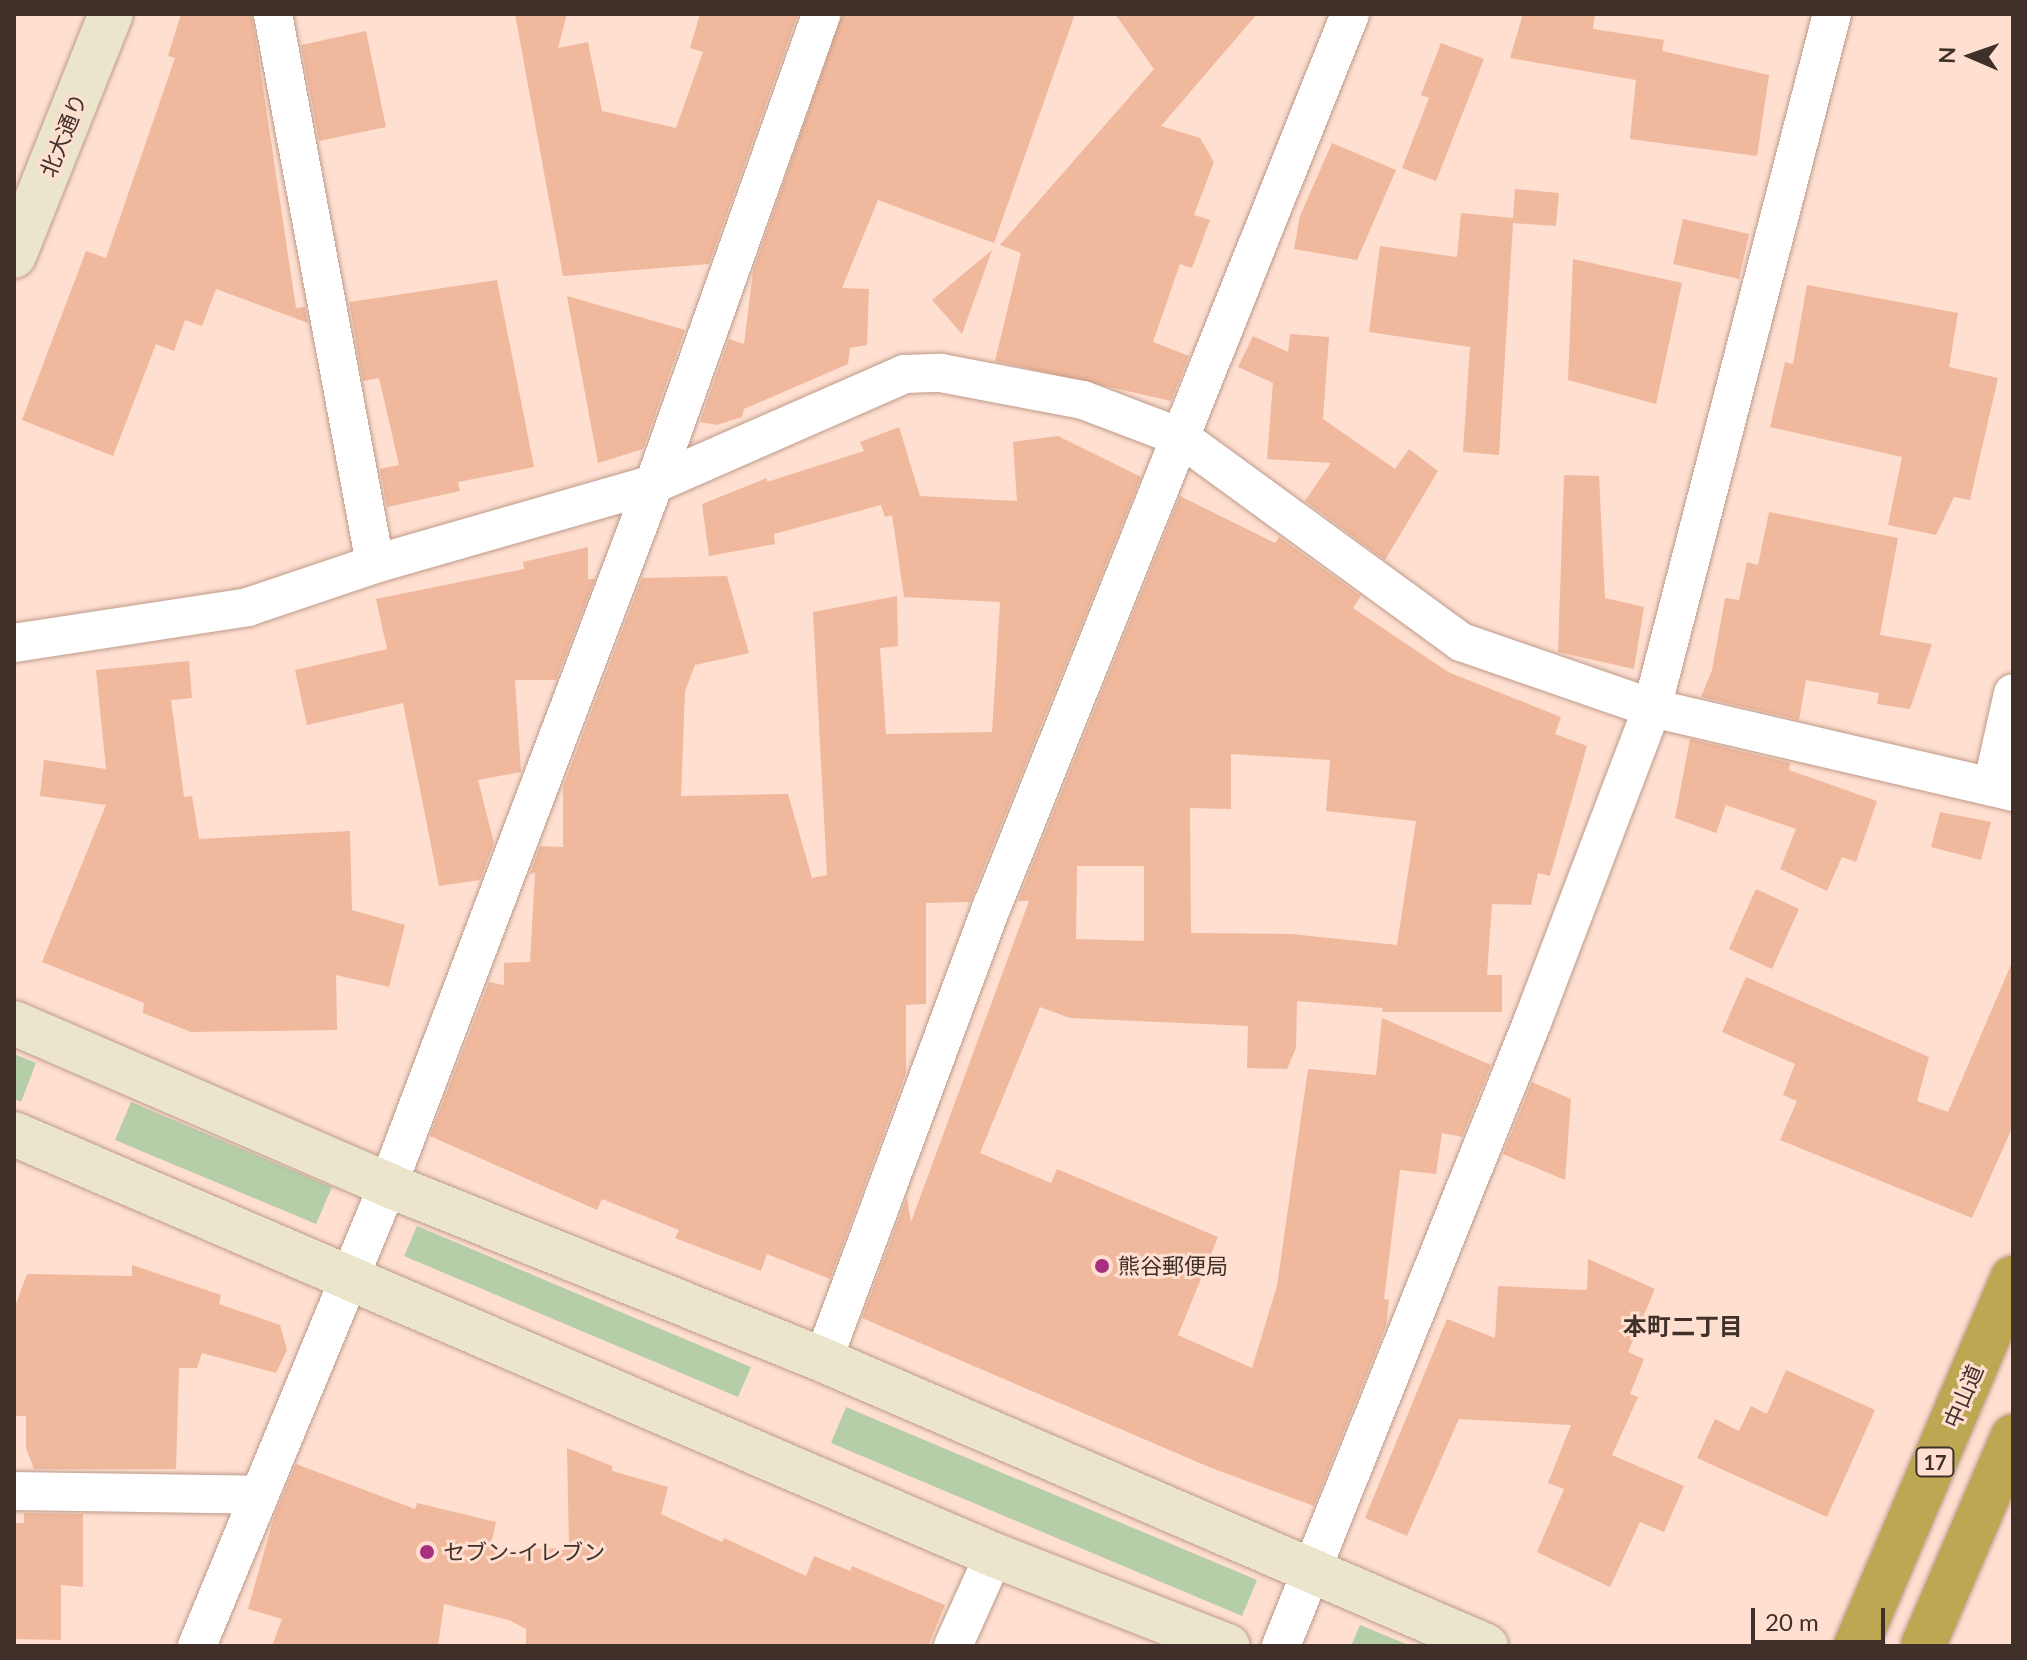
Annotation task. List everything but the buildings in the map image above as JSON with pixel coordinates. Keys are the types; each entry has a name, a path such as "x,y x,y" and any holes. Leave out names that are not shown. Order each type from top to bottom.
{"highway":[{"name":"中山道","path":"1856,1646 2013,1278"},
{"path":"1923,1646 2013,1437"}],"street":[{"name":"北大通り","path":"14,256 111,14"},
{"path":"273,14 375,564"},
{"path":"197,1646 388,1185 654,484 821,14"},
{"path":"823,1360 993,904 1350,14"},
{"path":"1281,1646 1652,708 1832,14"},
{"path":"14,643 248,607 375,564 654,484 904,374 941,373 1083,400 1180,437 1461,642 1652,708 2003,789 2013,693"},
{"path":"14,1023 388,1185 823,1360 1486,1646"},
{"path":"14,1134 994,1555 1228,1646"},
{"path":"14,1491 257,1495"},
{"path":"953,1646 994,1555"}],"green space":[{"path":"14,1054 36,1063 21,1102 14,1099"},
{"path":"131,1102 332,1187 316,1224 115,1140"},
{"path":"417,1226 751,1367 738,1397 404,1256"},
{"path":"846,1407 1257,1580 1242,1616 831,1443"},
{"path":"1360,1625 1411,1646 1351,1646"}],"place":[{"name":"熊谷郵便局","path":"1102,1266"},
{"name":"セブン-イレブン","path":"427,1552"}],"district":[{"name":"本町二丁目","path":"1683,1326"}]}
